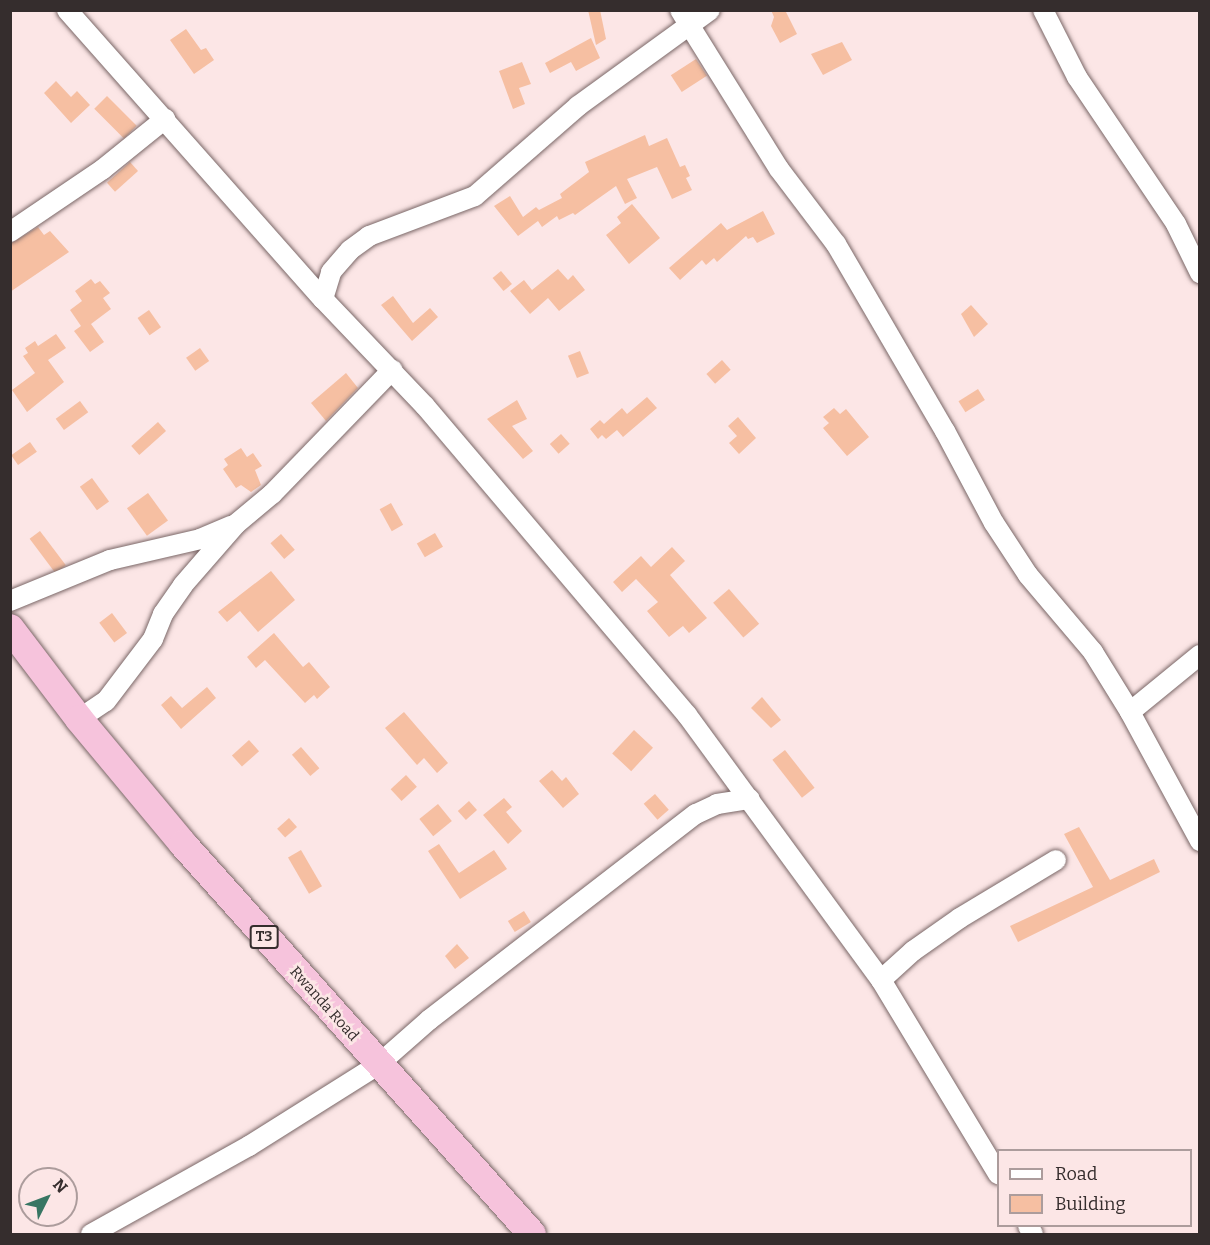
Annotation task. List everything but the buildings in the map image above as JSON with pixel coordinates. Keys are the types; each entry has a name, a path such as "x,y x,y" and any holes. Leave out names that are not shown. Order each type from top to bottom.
{"highway":[{"name":"Rwanda Road","path":"10,628 79,719 276,951 532,1234"}],"street":[{"path":"67,10 323,299 392,370 687,715 881,980 997,1171"},
{"path":"323,299 331,272 350,250 369,236 475,196 578,106 685,18 710,10"},
{"path":"1043,10 1077,77 1176,224 1200,273"},
{"path":"685,18 779,169 841,253 1011,549 1093,652 1130,712 1200,841"},
{"path":"10,232 103,169 165,119"},
{"path":"79,719 106,701 153,639 163,614 183,585 236,524 272,494 392,370"},
{"path":"10,601 110,560 200,539 236,524"},
{"path":"1130,712 1200,655"},
{"path":"91,1234 249,1146 379,1064 429,1020 696,814 717,804 750,799"},
{"path":"881,980 913,951 960,918 1056,860"}]}
